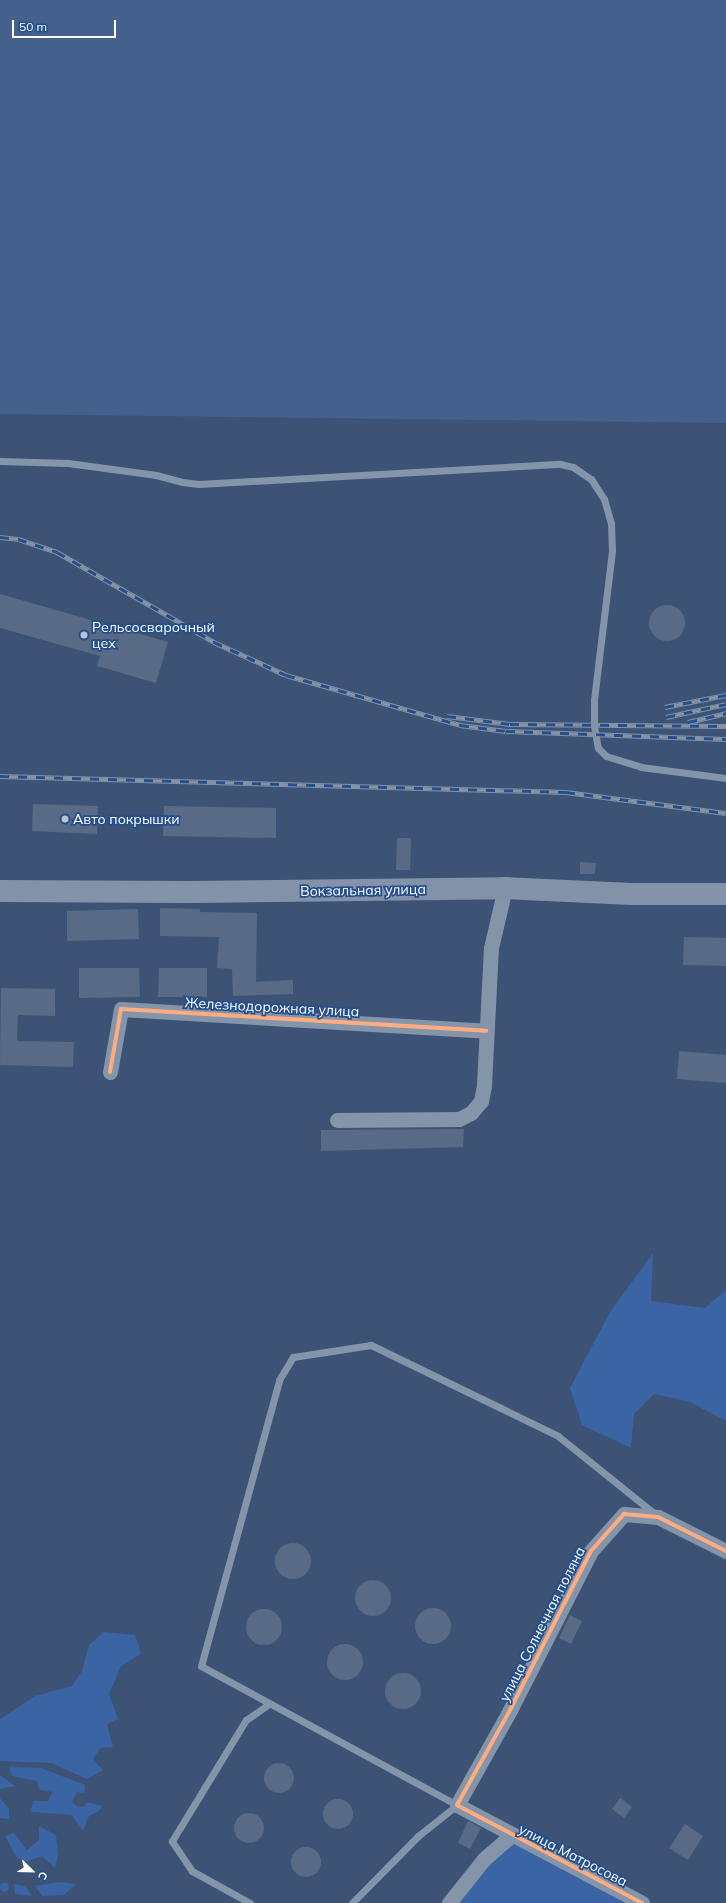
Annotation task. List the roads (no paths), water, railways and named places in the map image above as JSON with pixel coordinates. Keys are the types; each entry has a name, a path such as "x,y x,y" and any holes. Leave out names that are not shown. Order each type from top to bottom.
{"main road":[{"name":"Вокзальная улица","path":"0,891 189,892 505,888 632,894 726,894"}],"street":[{"path":"337,1120 459,1119 471,1113 481,1101 484,1085 491,948 505,888"},
{"name":"Железнодорожная улица","path":"110,1072 121,1009 486,1031"},
{"name":"улица Солнечная поляна","path":"457,1805 514,1703 591,1551 624,1514 658,1517 726,1551"},
{"name":"улица Матросова","path":"457,1805 642,1903"},
{"path":"449,1903 484,1860 512,1835"}],"lane":[{"path":"0,461 68,463 156,475 199,484 560,464 573,467 591,479 604,499 611,523 612,551 594,700 594,726 598,748 606,756 641,767 726,778"},
{"path":"352,1903 418,1836 457,1805 201,1666 279,1380 293,1357 371,1345 558,1436 658,1517"},
{"path":"250,1903 192,1871 172,1841 246,1720 270,1703"}],"railway":[{"path":"0,537 18,539 57,552 214,642 286,675 460,725 506,731 726,739"},
{"path":"665,707 726,695"},
{"path":"666,717 726,704"},
{"path":"688,722 726,713"},
{"path":"447,716 510,724 726,726"},
{"path":"0,776 566,792 726,813"}],"place":[{"name":"Рельсосварочный цех","path":"84,635"},
{"name":"Авто покрышки","path":"65,819"}]}
